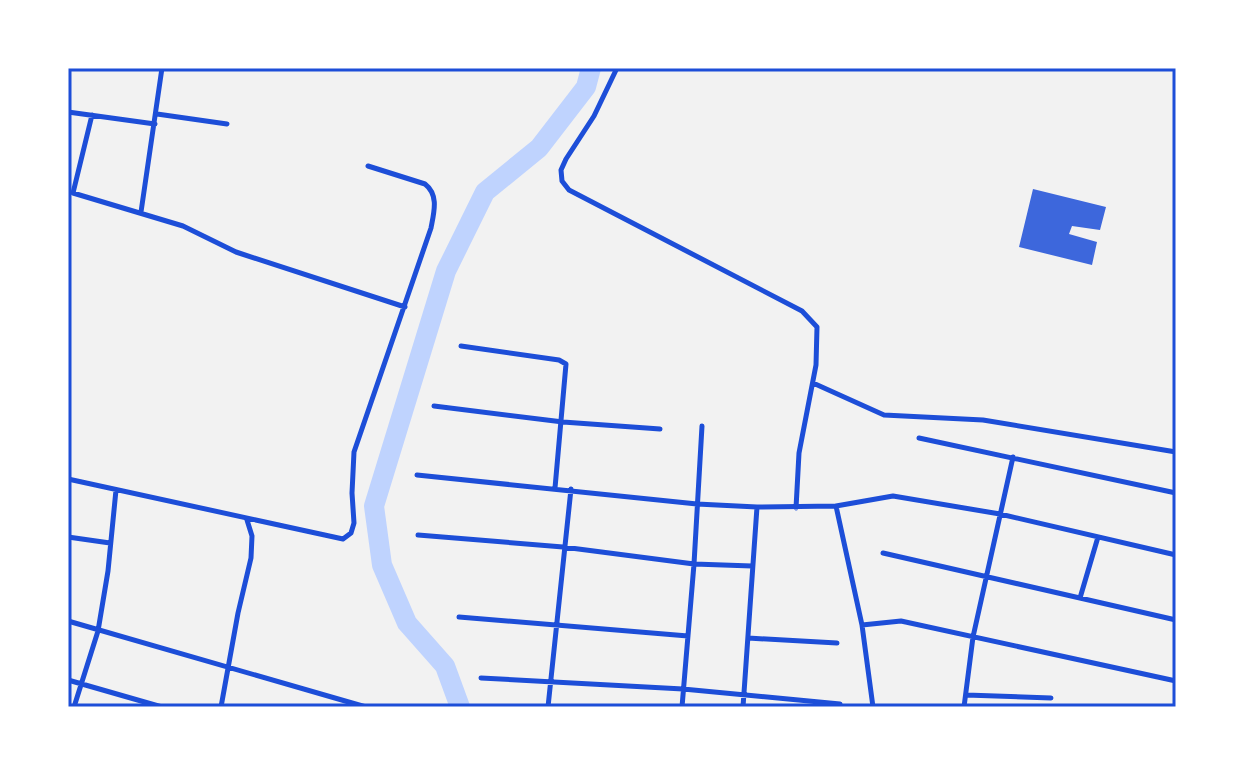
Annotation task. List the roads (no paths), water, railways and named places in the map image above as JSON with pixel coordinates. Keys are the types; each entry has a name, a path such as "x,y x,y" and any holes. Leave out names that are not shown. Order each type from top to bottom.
{"street":[{"path":"141,212 162,68"},
{"path":"617,68 594,116 566,159 561,170 562,181 569,190 802,311 817,327 819,341 799,453 796,508"},
{"path":"68,112 155,124"},
{"path":"157,114 227,124"},
{"path":"92,115 73,193 183,226 236,252 405,307"},
{"path":"68,479 343,539 351,533 354,523 354,452 431,228 434,198 425,184 368,166"},
{"path":"461,346 559,360 566,364 555,488"},
{"path":"813,383 884,415 983,420 1176,452"},
{"path":"434,406 563,422 660,429"},
{"path":"682,707 702,426"},
{"path":"919,438 1176,493"},
{"path":"964,707 973,637 1013,457"},
{"path":"417,475 697,504 757,507 836,506 893,496 1000,514 1176,555"},
{"path":"548,707 571,489"},
{"path":"74,707 98,631 116,490"},
{"path":"836,506 862,625 873,707"},
{"path":"743,707 757,507"},
{"path":"221,707 251,558 252,536 247,520"},
{"path":"418,535 563,547 694,564 752,566"},
{"path":"68,537 110,543"},
{"path":"1080,598 1098,537"},
{"path":"883,553 1176,620"},
{"path":"459,617 688,636"},
{"path":"68,621 366,707"},
{"path":"862,625 901,621 1176,681"},
{"path":"748,638 837,643"},
{"path":"481,678 683,689 840,704"},
{"path":"68,680 162,707"},
{"path":"966,695 1051,698"}],"waterway":[{"path":"460,707 445,666 407,623 382,565 374,506 446,271 485,192 539,148 586,87 591,68"}]}
